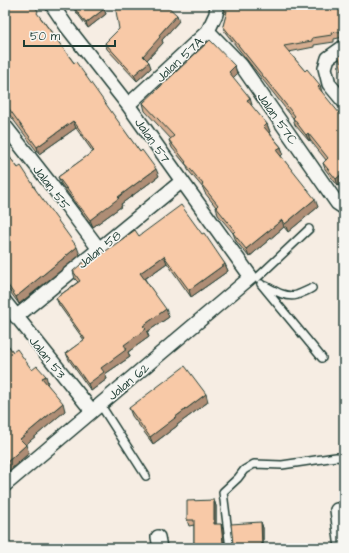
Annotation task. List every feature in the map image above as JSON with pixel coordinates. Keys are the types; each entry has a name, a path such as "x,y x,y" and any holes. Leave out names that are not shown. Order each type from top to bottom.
{"street":[{"name":"Jalan 57","path":"52,5 257,280"},
{"name":"Jalan 57A","path":"128,105 208,31 216,14 218,5"},
{"name":"Jalan 57C","path":"208,31 241,64 337,204 344,207"},
{"path":"344,47 328,58 325,68 329,84 344,102"},
{"name":"Jalan 55","path":"5,126 99,249"},
{"name":"Jalan 58","path":"16,316 182,181"},
{"name":"Jalan 62","path":"5,485 96,408 257,280"},
{"name":"Jalan 53","path":"5,302 96,408"},
{"path":"337,510 342,548"}],"lane":[{"path":"257,280 309,229"},
{"path":"257,280 278,293 291,296 312,288"},
{"path":"257,280 322,358"},
{"path":"96,408 146,476"},
{"path":"230,548 223,492 244,470 254,464 282,465 336,457 344,458"}],"building":[{"path":"5,5 34,5 38,11 37,13 74,63 76,62 140,152 142,150 156,169 90,220 58,177 94,151 75,123 73,121 37,147 7,106 5,108"},
{"path":"72,5 101,5 104,9 86,23"},
{"path":"115,5 166,5 177,15 143,56 149,62 134,75 105,43 119,29"},
{"path":"225,5 294,5 295,8 315,5 344,5 344,31 331,33 332,35 312,38 312,41 284,46 305,71 307,69 320,85 318,87 344,119 344,172 336,179 323,163 328,158 308,133 306,135 293,118 295,116 223,26 227,11 224,11"},
{"path":"210,40 235,66 229,72 250,98 247,100 267,124 264,127 281,147 276,150 315,199 285,224 282,220 246,249 233,233 235,231 216,207 218,205 169,140 174,136 143,103"},
{"path":"344,55 344,85 339,56"},
{"path":"5,151 18,168 21,166 33,186 77,247 16,297 5,281"},
{"path":"181,205 202,234 204,233 225,264 189,290 164,256 140,273 166,309 143,326 146,329 124,345 127,349 101,368 104,372 88,384 66,353 85,339 56,298 80,281 73,271 86,260 89,263 135,230 139,236"},
{"path":"5,341 13,352 17,349 32,370 37,366 46,376 42,378 63,403 20,439 26,445 6,463 5,462"},
{"path":"185,366 206,394 150,437 129,408"},
{"path":"214,500 214,524 221,524 223,543 227,548 196,548 196,544 194,544 194,520 187,520 187,501"},
{"path":"261,522 263,548 227,548 231,547 233,544 231,524"}]}
